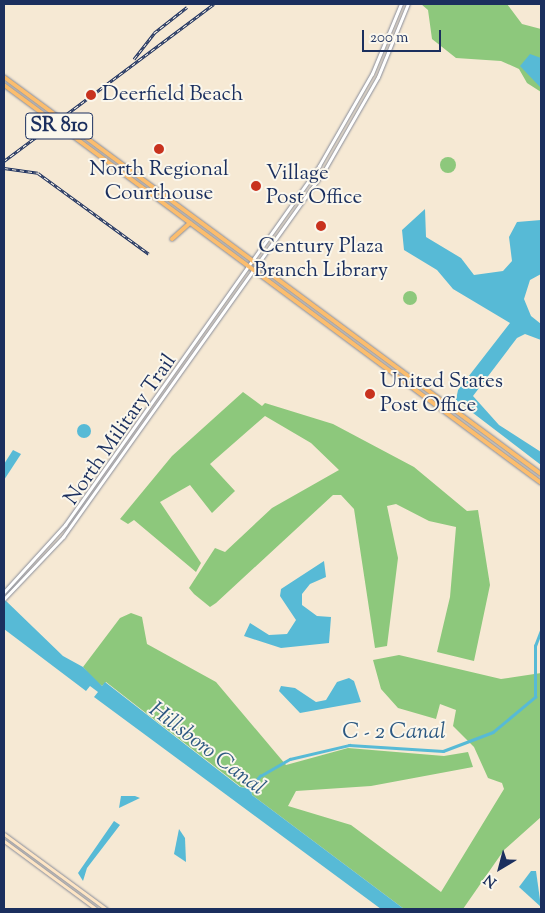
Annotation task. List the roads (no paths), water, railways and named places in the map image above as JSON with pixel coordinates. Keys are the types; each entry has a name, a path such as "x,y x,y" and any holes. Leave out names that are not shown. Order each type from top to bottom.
{"main road":[{"name":"SR 810","path":"4,77 541,474"},
{"name":"SR 810","path":"4,85 541,483"},
{"path":"81,142 93,144"},
{"path":"126,175 136,176"},
{"path":"172,239 190,223"},
{"path":"394,374 403,372"},
{"path":"400,378 411,378"},
{"path":"4,834 106,909"},
{"path":"4,841 96,909"}],"street":[{"name":"North Military Trail","path":"4,592 65,525 351,116 401,4"},
{"name":"North Military Trail","path":"4,598 63,537 253,270 356,119 408,4"}],"water":[{"path":"530,54 541,58 541,88 520,66"},
{"path":"425,209 426,237 461,258 474,275 503,271 512,261 509,237 517,222 541,220 541,274 530,280 524,299 531,316 541,324 541,340 525,334 517,338 473,396 499,425 541,452 541,465 456,400 458,390 510,323 453,289 437,270 404,250 402,230"},
{"path":"81,424 87,424 91,431 87,438 81,438 77,434 77,428"},
{"path":"13,450 21,454 4,480 4,464"},
{"path":"324,561 326,577 310,584 302,594 302,605 317,616 331,617 329,643 281,648 244,636 250,623 269,635 287,634 296,620 280,596 281,589"},
{"name":"Hillsboro Canal","path":"4,599 63,656 83,667 102,686 105,682 240,787 251,789 252,795 404,909 381,909 94,697 98,692 90,686 86,691 4,629"},
{"path":"349,678 354,681 361,702 300,713 279,691 281,686 295,688 316,702 326,700 337,682"},
{"path":"121,796 135,796 140,798 119,808"},
{"path":"114,821 120,825 87,868 83,881 78,873"},
{"path":"179,829 185,838 186,862 174,854"},
{"path":"531,871 536,871 541,907 519,887"}],"waterway":[{"name":"C - 2 Canal","path":"262,775 290,759 349,745 443,751 493,732 535,697 535,646 541,630"},
{"name":"C - 2 Canal","path":"253,784 260,776"}],"railway":[{"path":"4,161 214,4"},
{"path":"134,59 154,33 187,7"},
{"path":"4,168 38,173 149,254"}],"place":[{"name":"Deerfield Beach","path":"91,95"},
{"name":"North Regional Courthouse","path":"159,149"},
{"name":"Village Post Office","path":"256,186"},
{"name":"Century Plaza Branch Library","path":"321,226"},
{"name":"United States Post Office","path":"370,394"}]}
